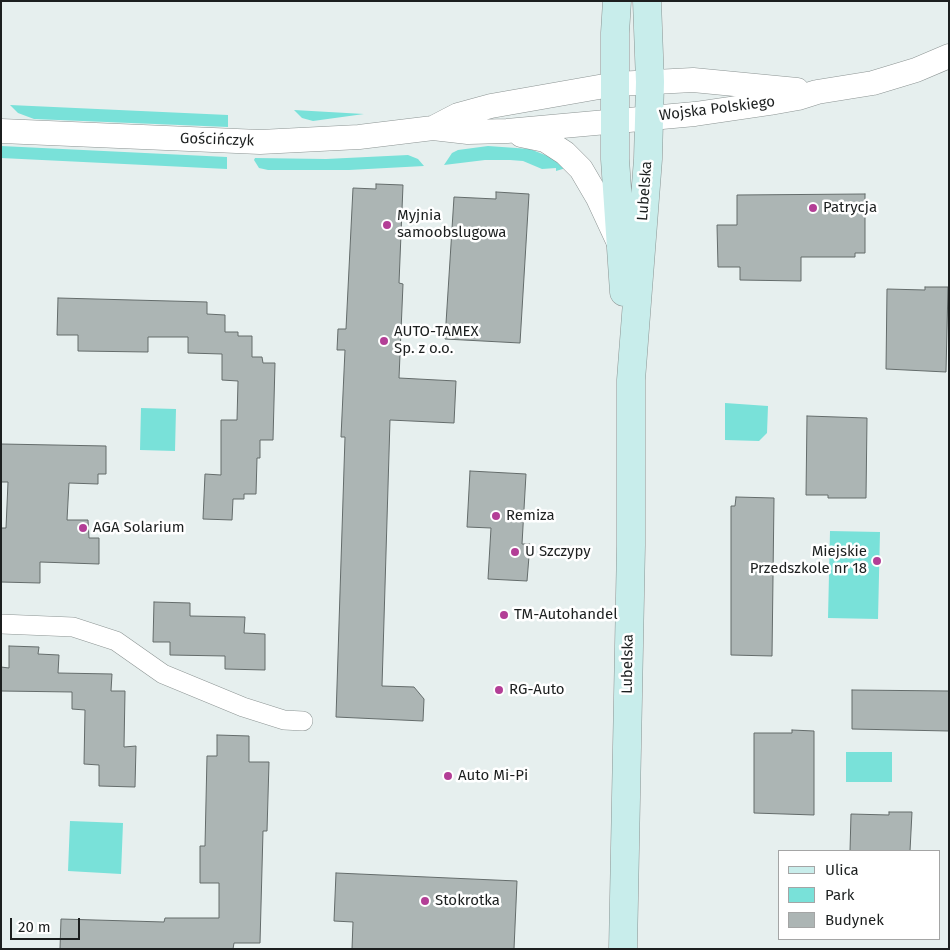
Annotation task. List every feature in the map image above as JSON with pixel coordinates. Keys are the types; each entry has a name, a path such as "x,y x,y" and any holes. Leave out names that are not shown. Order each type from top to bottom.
{"main road":[{"name":"Lubelska","path":"616,1 615,159 631,380 631,545 623,949"},
{"name":"Lubelska","path":"631,380 648,159 650,82 647,1"}],"street":[{"name":"Wojska Polskiego","path":"580,125 695,114 770,103 817,92 873,83 916,70 949,56"},
{"name":"Wojska Polskiego","path":"616,84 693,80 817,92"},
{"name":"Gościńczyk","path":"433,128 458,115 491,106 616,84"},
{"name":"Gościńczyk","path":"1,130 260,142 359,137 433,128 468,132 580,125"},
{"name":"Gościńczyk","path":"507,131 545,140 565,153 581,169 598,198 621,248"},
{"path":"1,624 73,626 116,640 163,674 243,707 284,720 304,721"}],"green space":[{"path":"10,105 228,115 228,127 34,119 18,113"},
{"path":"294,110 364,114 313,121 302,118"},
{"path":"1,146 227,157 227,169 1,158"},
{"path":"488,146 530,149 555,159 566,168 556,171 556,168 542,169 523,161 510,160 485,160 444,165 452,153 458,150"},
{"path":"408,155 418,159 424,166 349,170 268,170 259,168 254,160 255,158 326,159"},
{"path":"725,403 768,406 767,433 759,441 725,440"},
{"path":"141,408 176,409 175,451 140,450"},
{"path":"830,531 880,532 878,619 828,618"},
{"path":"846,752 892,752 892,782 846,782"},
{"path":"70,821 123,823 121,874 68,871"}],"building":[{"path":"376,184 403,185 399,283 403,284 399,378 456,381 454,423 390,420 382,686 414,687 424,699 423,721 336,717 345,437 341,437 345,350 337,350 338,329 346,329 353,188 376,189"},
{"path":"496,192 529,194 520,343 445,339 454,197 496,199"},
{"path":"865,194 865,253 855,253 855,257 801,257 801,281 740,280 740,267 718,267 717,225 737,225 737,195"},
{"path":"925,287 948,287 946,372 886,369 887,289 925,290"},
{"path":"58,298 207,302 207,314 225,315 225,332 238,332 238,336 252,336 252,357 262,357 263,363 275,363 273,440 260,440 260,458 257,458 256,494 244,494 244,499 233,499 232,520 203,519 205,474 221,475 221,420 237,420 238,381 222,380 222,354 188,353 188,337 148,337 148,352 78,351 78,335 57,335"},
{"path":"807,416 867,418 866,498 828,498 828,495 806,495"},
{"path":"1,444 106,446 106,474 98,474 98,484 69,483 67,520 88,520 89,538 99,538 99,564 40,562 40,583 1,582 1,528 6,528 8,482 1,482"},
{"name":"Remiza","path":"470,471 526,474 522,544 530,544 527,581 488,579 491,528 467,527"},
{"path":"736,497 774,498 772,656 731,655 731,506 735,506"},
{"path":"154,602 190,603 190,616 245,617 244,633 265,634 265,670 225,669 225,656 170,655 170,642 153,642"},
{"path":"9,646 39,647 38,654 59,655 58,673 112,674 111,691 125,691 124,747 136,746 135,787 99,786 99,765 84,764 85,710 72,709 72,692 1,691 1,667 9,668"},
{"path":"852,690 949,691 949,731 852,729"},
{"path":"792,730 814,731 814,815 754,813 754,733 792,733"},
{"path":"217,735 249,736 249,762 269,762 267,831 263,831 260,943 234,943 233,949 60,949 61,919 164,922 165,918 219,918 219,883 200,883 200,846 205,846 207,756 217,756"},
{"path":"889,812 912,812 910,850 850,850 851,814 889,815"},
{"name":"Stokrotka","path":"336,873 517,881 514,949 352,949 353,922 334,921"}],"place":[{"name":"Patrycja","path":"813,208"},
{"name":"Myjnia samoobslugowa","path":"387,225"},
{"name":"AUTO-TAMEX Sp. z o.o.","path":"384,341"},
{"name":"Remiza","path":"496,516"},
{"name":"AGA Solarium","path":"83,528"},
{"name":"U Szczypy","path":"515,552"},
{"name":"Miejskie Przedszkole nr 18","path":"877,561"},
{"name":"TM-Autohandel","path":"504,615"},
{"name":"RG-Auto","path":"499,690"},
{"name":"Auto Mi-Pi","path":"448,776"},
{"name":"Stokrotka","path":"425,901"}]}
